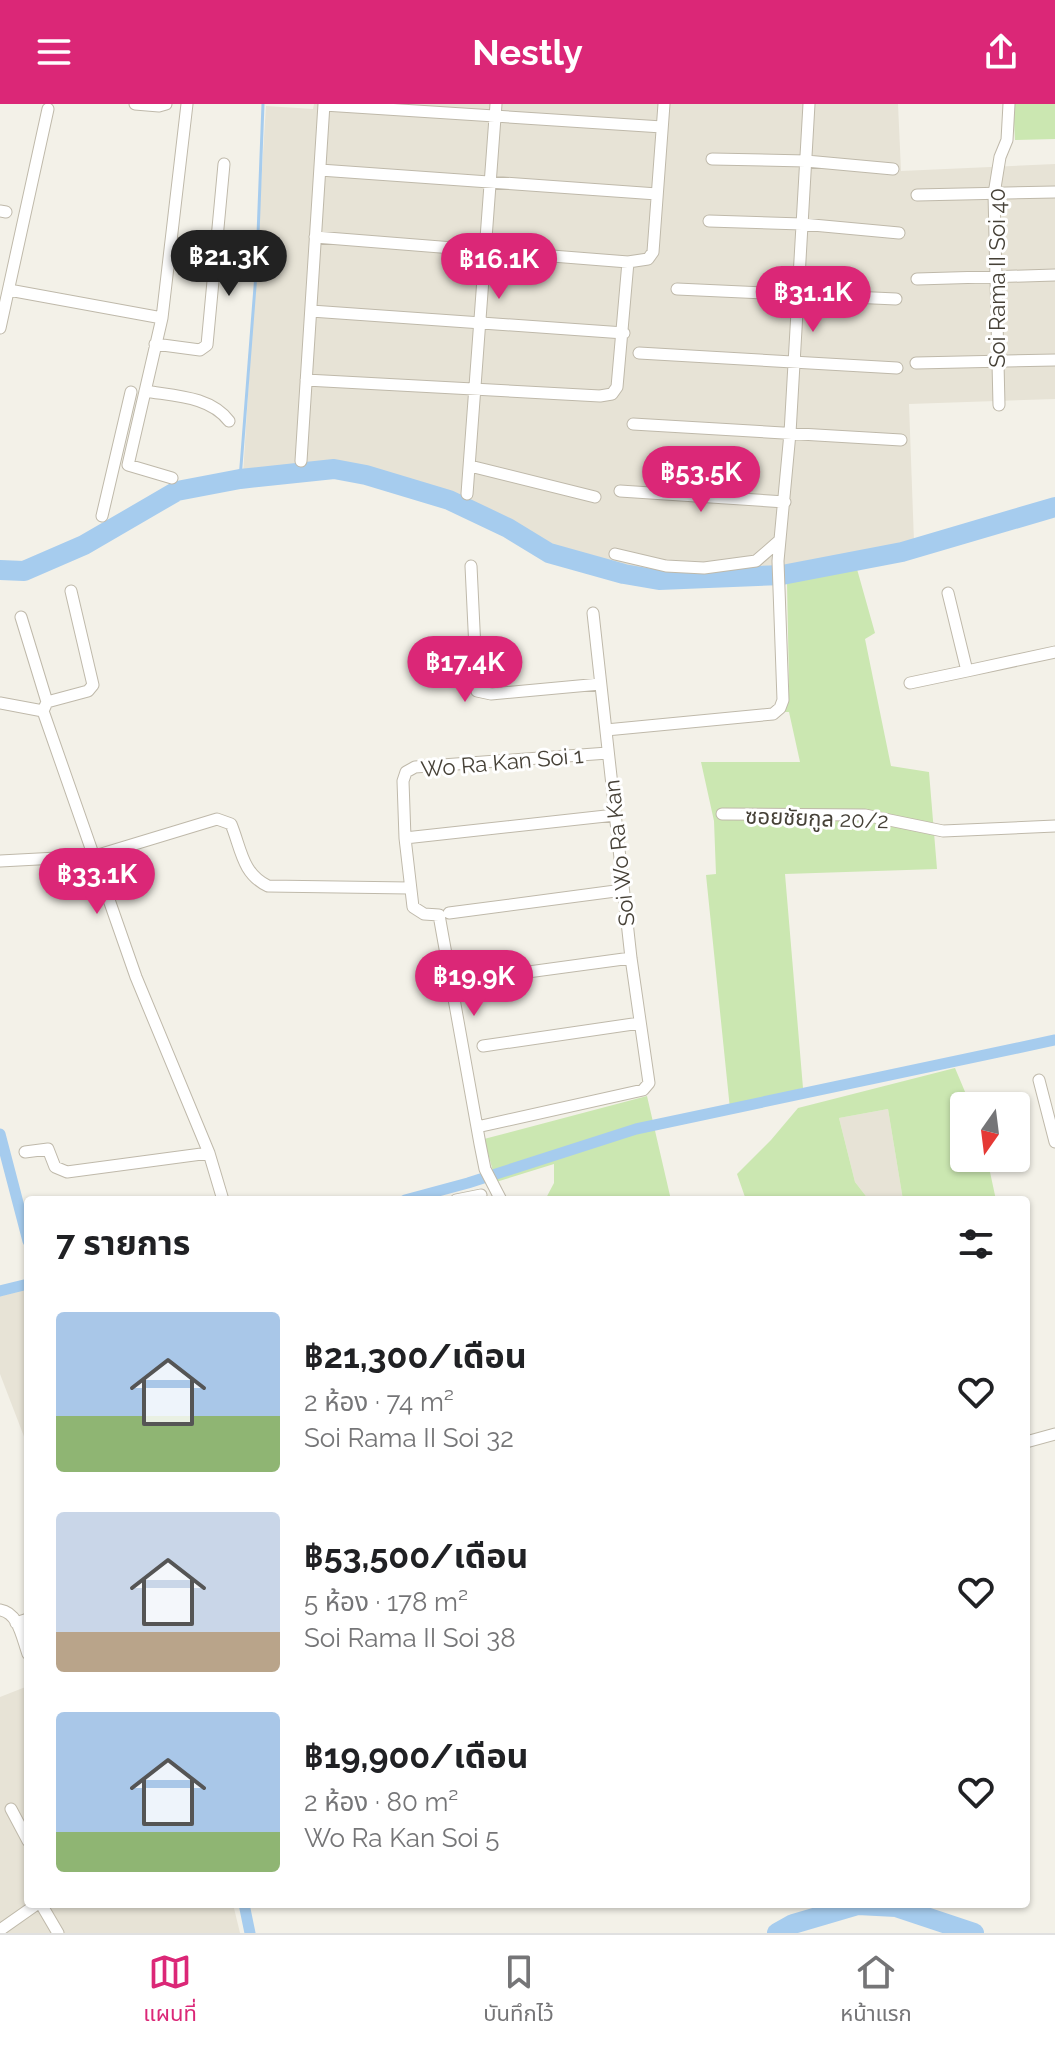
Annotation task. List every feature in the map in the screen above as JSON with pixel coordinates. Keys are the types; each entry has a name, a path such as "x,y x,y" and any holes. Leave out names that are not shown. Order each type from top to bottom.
{"street":[{"path":"135,104 166,104"},
{"path":"172,478 128,465 162,318 187,104"},
{"path":"467,494 496,104"},
{"path":"315,237 628,262 648,259 653,252 664,104"},
{"path":"606,730 773,714 783,700 778,561 795,361 809,104"},
{"name":"Soi Rama II Soi 40","path":"999,405 994,194 1008,132 1009,104"},
{"path":"301,461 324,105 662,127"},
{"path":"0,328 48,109"},
{"path":"712,159 806,161 893,169"},
{"path":"155,344 200,350 207,345 224,164"},
{"path":"320,170 657,194"},
{"path":"917,195 1055,192"},
{"path":"709,221 802,224 899,233"},
{"path":"306,380 600,396 612,394 617,387 624,333 628,262"},
{"path":"917,279 1055,275"},
{"path":"677,289 896,299"},
{"path":"9,290 162,318"},
{"path":"311,311 624,333"},
{"path":"639,353 897,368"},
{"path":"916,363 1055,360"},
{"path":"145,391 207,403 220,409 229,421"},
{"path":"102,516 131,392"},
{"path":"633,424 901,440"},
{"path":"118,446 132,450"},
{"path":"470,466 595,497"},
{"path":"620,491 785,502"},
{"path":"615,554 666,566 704,568 756,561 779,541"},
{"path":"471,566 477,691 491,694 600,684"},
{"path":"0,703 45,707 88,691 93,685 71,591"},
{"path":"948,593 967,671"},
{"name":"Soi Wo Ra Kan","path":"477,1127 643,1090 649,1083 631,958 593,613"},
{"path":"21,617 45,707 144,998 209,1153 222,1196"},
{"path":"910,683 1055,652"},
{"name":"Wo Ra Kan Soi 1","path":"405,838 403,781 406,772 415,767 608,753"},
{"name":"ซอยชัยกูล 20/2","path":"722,814 865,815 943,831 1055,826"},
{"path":"615,815 405,838 409,888 413,907 424,914 623,890"},
{"path":"0,861 95,856 217,819 231,824 244,863 257,881 268,886 409,888"},
{"path":"444,914 485,1169 499,1196"},
{"path":"469,980 631,958"},
{"path":"483,1046 640,1023"},
{"path":"1039,1080 1052,1118 1055,1142"},
{"path":"25,1152 48,1149 55,1167 67,1172 209,1153"},
{"path":"476,1196 481,1195"},
{"path":"1030,1441 1055,1434"},
{"path":"0,1610 8,1611 22,1621"},
{"path":"11,1809 24,1833"},
{"path":"0,1930 33,1908"},
{"path":"42,1908 58,1933"}],"shaded area":[{"path":"314,104 898,104 901,171 1055,164 1055,399 909,404 914,542 788,571 684,580 668,578 549,548 455,497 338,466 319,465 243,475 266,106 313,109"},
{"path":"888,1109 902,1196 866,1196 855,1182 839,1118"},
{"path":"24,1290 24,1437 0,1374 0,1296"},
{"path":"24,1688 24,1908 234,1908 240,1933 0,1933 0,1697"}],"green space":[{"path":"1013,104 1055,104 1055,139 1015,140"},
{"path":"855,562 875,633 865,639 891,766 929,772 937,869 785,874 803,1088 730,1109 706,875 716,874 714,821 701,762 800,762 789,712 780,712 789,683 787,583"},
{"path":"955,1068 965,1092 950,1092 950,1172 990,1172 995,1196 902,1196 888,1109 839,1118 855,1182 866,1196 745,1196 737,1174 798,1108"},
{"path":"647,1096 670,1196 547,1196 554,1183 554,1164 496,1182 484,1139"}],"waterway":[{"path":"240,479 257,261 263,104"},
{"path":"0,570 24,571 84,545 177,491 240,479 334,469 366,475 449,500 508,528 549,553 624,574 659,580 782,575 902,552 1055,507"},
{"path":"420,1196 636,1129 1055,1040"},
{"path":"0,1134 24,1226"},
{"path":"0,1291 24,1285"},
{"path":"245,1908 250,1933"},
{"path":"777,1933 793,1924 848,1908"},
{"path":"899,1908 974,1933"}]}
